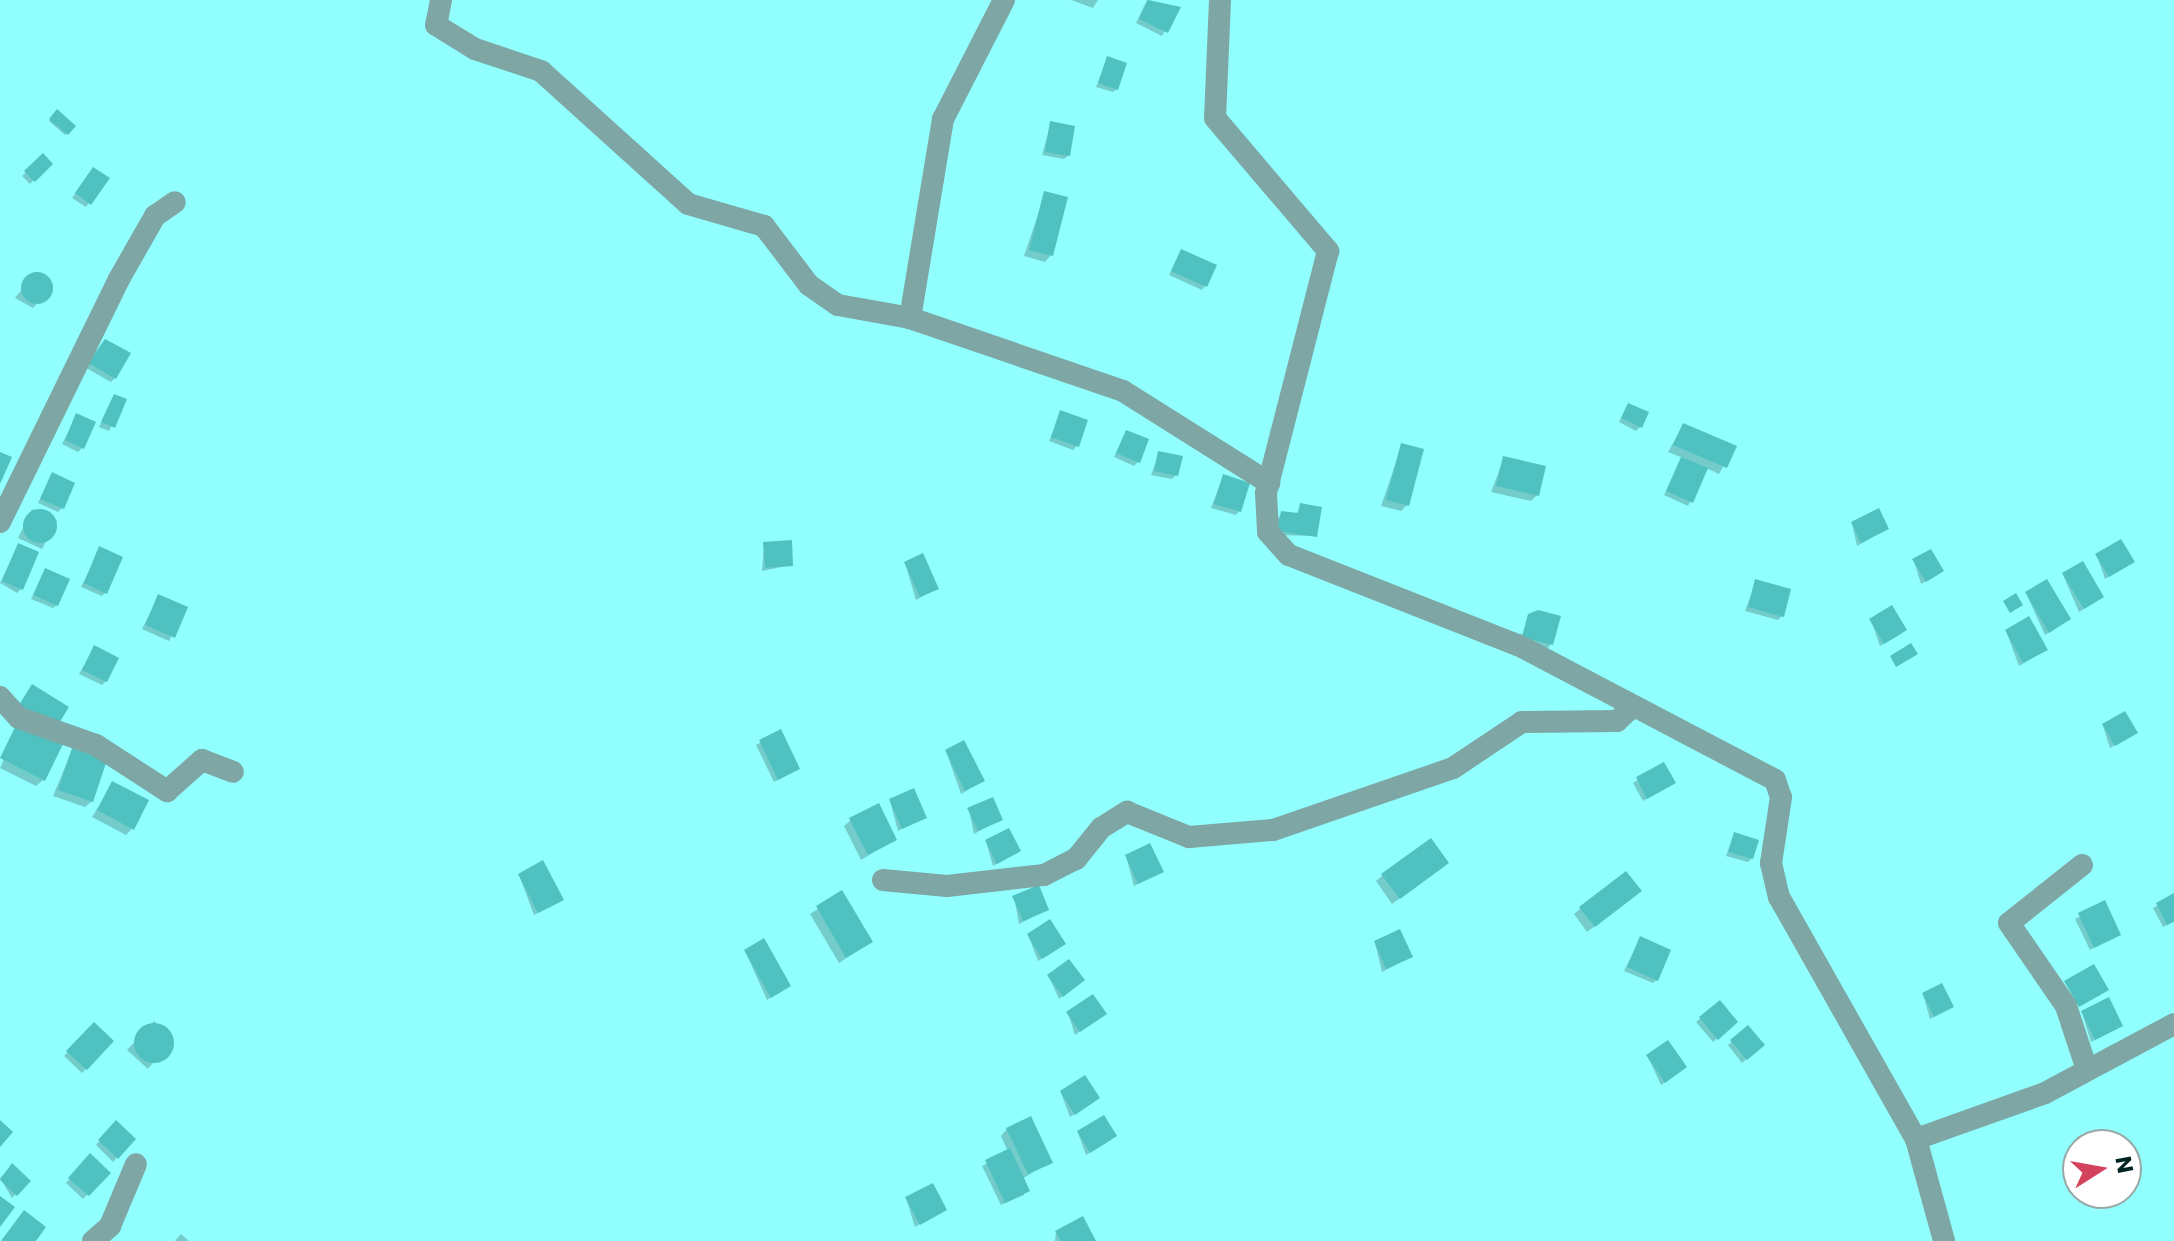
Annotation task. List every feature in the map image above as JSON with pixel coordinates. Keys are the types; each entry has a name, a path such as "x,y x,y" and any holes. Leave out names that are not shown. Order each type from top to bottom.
{"street":[{"path":"441,0 436,25 475,49 541,71 688,204 764,226 809,285 838,305 910,318 1123,391 1269,483"},
{"path":"910,318 943,119 1004,0"},
{"path":"1220,0 1215,118 1328,251 1269,483 1268,532 1289,555 1518,645 1632,707 1760,765 1775,780 1781,797 1771,863 1779,897 1916,1139 1944,1241"},
{"path":"0,522 119,279 155,216 175,202"},
{"path":"0,697 19,718 96,745 167,791 202,760 233,772"},
{"path":"883,880 947,886 1044,875 1076,859 1127,812 1189,837 1273,830 1453,768 1522,722 1617,721 1632,707"},
{"path":"2082,865 2009,923 2066,1006 2087,1070"},
{"path":"1916,1139 2008,1109 2174,1024"},
{"path":"93,1241 123,1203 136,1164"}],"building":[{"path":"1148,0 1181,7 1168,33 1139,19"},
{"path":"1107,56 1127,63 1118,90 1098,83"},
{"path":"57,109 76,126 68,135 49,119"},
{"path":"1050,121 1075,126 1070,156 1045,152"},
{"path":"43,153 53,164 35,182 24,171"},
{"path":"93,167 110,178 91,205 75,193"},
{"path":"1044,191 1068,197 1053,256 1029,250"},
{"path":"1181,249 1217,265 1207,287 1171,271"},
{"path":"37,272 48,277 53,288 48,299 37,304 26,299 21,288 26,277"},
{"path":"105,339 131,353 116,379 88,363"},
{"path":"114,394 127,399 115,428 101,422"},
{"path":"1628,403 1649,412 1642,428 1621,418"},
{"path":"1060,410 1088,420 1079,447 1051,437"},
{"path":"76,413 96,422 84,449 65,440"},
{"path":"1683,423 1737,446 1727,468 1673,445"},
{"path":"1126,430 1149,439 1140,463 1116,453"},
{"path":"1401,443 1424,449 1409,506 1386,500"},
{"path":"1158,451 1183,456 1178,476 1154,471"},
{"path":"0,452 12,457 0,484"},
{"path":"1503,456 1546,466 1539,496 1496,486"},
{"path":"1681,457 1708,468 1693,503 1666,491"},
{"path":"52,472 75,483 64,509 40,499"},
{"path":"1223,474 1250,483 1241,512 1214,504"},
{"path":"1300,503 1322,507 1317,537 1277,531 1281,511 1298,513"},
{"path":"1879,508 1889,529 1861,543 1851,522"},
{"path":"40,509 52,514 57,526 52,538 40,543 28,538 23,526 28,514"},
{"path":"2121,539 2135,562 2109,577 2095,554"},
{"path":"792,540 793,566 765,568 763,542"},
{"path":"18,543 39,552 23,590 2,581"},
{"path":"99,546 123,557 107,594 84,583"},
{"path":"1931,549 1944,571 1926,582 1912,559"},
{"path":"923,553 939,589 920,597 904,562"},
{"path":"2083,561 2104,597 2084,609 2062,573"},
{"path":"45,568 70,579 58,606 33,595"},
{"path":"1755,579 1791,589 1784,617 1748,607"},
{"path":"2047,579 2071,619 2049,633 2025,592"},
{"path":"2016,593 2023,605 2010,613 2003,601"},
{"path":"158,594 188,607 175,638 145,625"},
{"path":"1892,605 1907,630 1884,644 1869,619"},
{"path":"1538,610 1561,616 1553,645 1522,637 1528,614"},
{"path":"2029,616 2048,650 2023,663 2005,630"},
{"path":"1911,643 1918,654 1896,667 1890,656"},
{"path":"94,645 119,658 107,682 82,670"},
{"path":"32,684 69,707 56,728 19,705"},
{"path":"2125,711 2138,733 2115,746 2102,724"},
{"path":"18,721 63,744 45,781 0,758"},
{"path":"781,729 800,769 778,780 759,740"},
{"path":"964,740 985,781 965,791 945,750"},
{"path":"72,748 107,760 93,802 58,790"},
{"path":"1664,762 1676,783 1647,799 1636,777"},
{"path":"112,781 149,800 134,830 97,810"},
{"path":"914,788 927,818 902,829 889,799"},
{"path":"993,797 1003,820 978,831 967,808"},
{"path":"879,803 897,840 868,855 849,818"},
{"path":"1009,828 1021,851 997,864 985,840"},
{"path":"1734,832 1759,840 1753,859 1728,852"},
{"path":"1431,838 1449,863 1400,899 1381,874"},
{"path":"1150,843 1164,872 1138,884 1125,855"},
{"path":"543,860 564,900 538,913 518,874"},
{"path":"1626,871 1642,891 1595,927 1579,907"},
{"path":"1039,885 1049,910 1023,921 1012,896"},
{"path":"842,890 873,942 846,958 816,906"},
{"path":"2174,893 2174,921 2167,925 2156,903"},
{"path":"2105,900 2121,935 2094,948 2078,913"},
{"path":"1050,919 1066,944 1042,959 1027,934"},
{"path":"1400,929 1413,957 1386,969 1374,941"},
{"path":"1640,936 1671,950 1658,981 1627,967"},
{"path":"764,938 791,986 771,998 744,950"},
{"path":"1069,959 1085,980 1063,997 1047,975"},
{"path":"2094,964 2109,990 2079,1007 2064,981"},
{"path":"1942,983 1954,1007 1934,1017 1922,993"},
{"path":"1093,994 1107,1014 1080,1032 1066,1012"},
{"path":"2109,997 2123,1026 2095,1040 2081,1011"},
{"path":"1720,1000 1738,1022 1718,1040 1699,1017"},
{"path":"94,1022 114,1041 87,1070 66,1051"},
{"path":"154,1023 168,1029 174,1043 168,1057 154,1063 140,1057 134,1043 140,1029"},
{"path":"1748,1025 1765,1045 1747,1060 1730,1040"},
{"path":"1668,1040 1687,1067 1665,1083 1646,1055"},
{"path":"1085,1075 1100,1098 1075,1115 1060,1091"},
{"path":"1104,1115 1117,1136 1090,1153 1077,1131"},
{"path":"1031,1116 1053,1163 1028,1174 1006,1128"},
{"path":"0,1120 13,1132 0,1147"},
{"path":"116,1120 136,1139 118,1159 98,1140"},
{"path":"1010,1148 1030,1191 1005,1203 985,1160"},
{"path":"90,1153 111,1173 89,1196 68,1178"},
{"path":"12,1163 31,1181 17,1196 0,1180"},
{"path":"933,1183 947,1210 920,1225 905,1197"},
{"path":"0,1196 15,1207 0,1227"},
{"path":"24,1210 46,1227 36,1241 1,1241"},
{"path":"1083,1216 1096,1241 1061,1241 1055,1231"}]}
